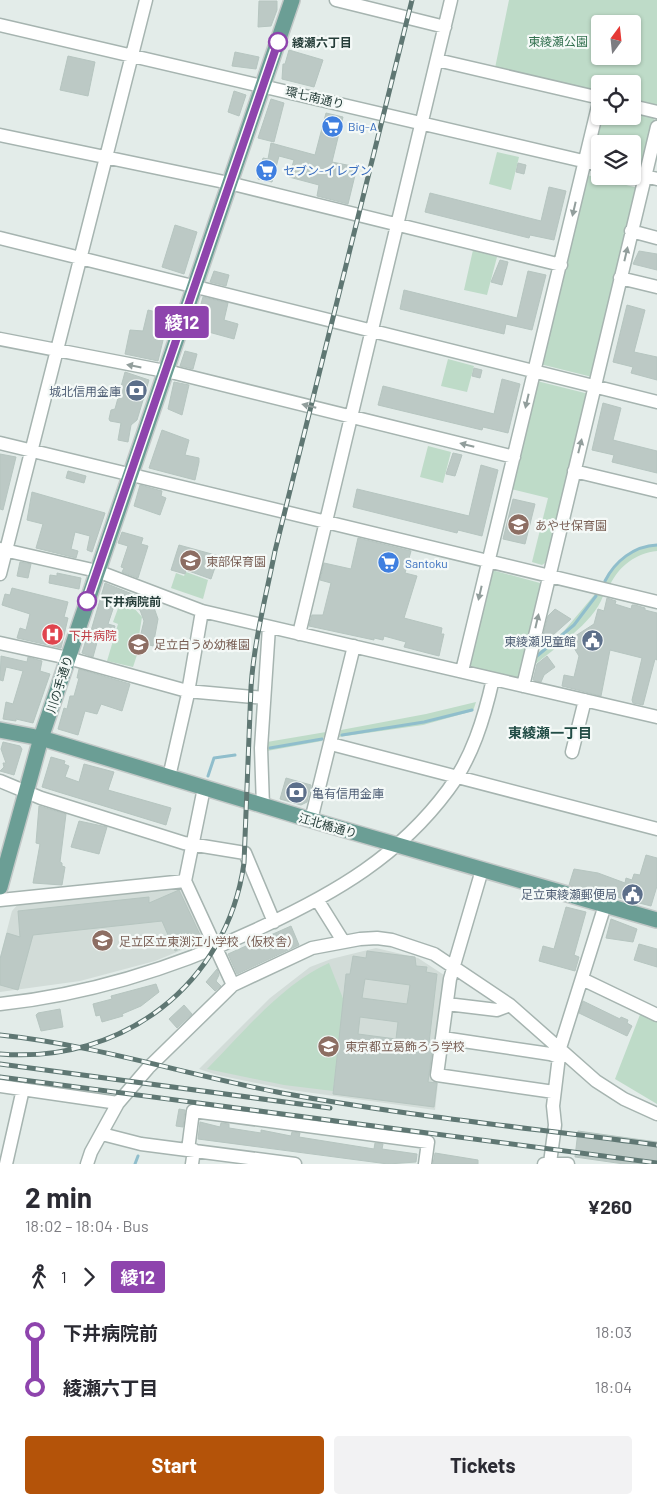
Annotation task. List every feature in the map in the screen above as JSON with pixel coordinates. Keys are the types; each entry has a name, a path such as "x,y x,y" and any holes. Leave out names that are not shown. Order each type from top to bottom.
{"main road":[{"name":"川の手通り","path":"0,887 41,738 292,0"},
{"name":"江北橋通り","path":"0,730 41,738 263,806 657,920"}],"street":[{"path":"0,574 3,550 57,350 146,0"},
{"path":"336,0 445,27"},
{"path":"299,634 451,0"},
{"name":"環七南通り","path":"0,25 263,84 591,163"},
{"path":"437,60 600,98 561,265 487,560 462,671"},
{"path":"641,108 657,112"},
{"path":"522,686 657,127"},
{"path":"0,135 229,183 398,223 561,265"},
{"path":"632,231 657,238"},
{"path":"0,238 657,402"},
{"path":"620,278 657,287"},
{"path":"0,339 165,371 514,457"},
{"path":"0,443 548,575 656,598"},
{"path":"574,471 657,491"},
{"path":"3,550 97,571 202,611 462,671 493,681 657,717"},
{"path":"169,777 202,611"},
{"path":"263,806 261,748 269,627"},
{"path":"0,643 68,658 187,691 264,698"},
{"path":"311,820 354,646"},
{"path":"0,1004 39,999 100,987 181,962 274,922 318,901 348,883 397,845 439,802 457,777 477,735 493,681"},
{"path":"572,752 585,700"},
{"path":"331,744 657,829"},
{"path":"0,781 26,792 193,845 245,853 274,922"},
{"path":"204,788 185,881 233,985"},
{"path":"482,870 454,967 447,1004 438,1075 554,1092"},
{"path":"0,900 185,881"},
{"path":"318,901 343,942"},
{"path":"568,1164 546,1164 555,1125 552,1106 559,1053 605,905"},
{"path":"88,1164 91,1152 118,1103 148,1068 233,985 312,948 377,938 423,948 454,967 510,1005 559,1053 606,1088 657,1114"},
{"path":"582,979 657,1015"},
{"path":"447,1004 497,1010 510,1005"},
{"path":"442,1038 550,1054 559,1053"},
{"path":"0,1086 118,1103"},
{"path":"6,1164 23,1089"},
{"path":"192,1164 193,1112 428,1142 425,1164"},
{"path":"102,1134 140,1144 295,1164"}],"shaded area":[{"name":"足立区立東渕江小学校（仮校舎）","path":"180,887 203,938 199,943 155,961 80,981 0,992 0,957 12,911 18,904"},
{"name":"東京都立葛飾ろう学校","path":"376,948 418,958 444,975 432,1081 438,1083 435,1110 291,1090 217,1075 199,1069 270,998 310,967 331,959"}],"green space":[{"name":"東綾瀬公園","path":"509,0 657,0 657,108 641,104 641,75 591,75 591,92 495,68"},
{"path":"641,113 655,117 643,168 641,167 641,135 595,135 598,125 641,125"},
{"path":"497,152 519,157 511,190 489,184"},
{"path":"587,175 591,176 591,185 626,185 638,188 592,377 540,364"},
{"path":"473,250 497,257 487,295 464,290"},
{"path":"448,359 474,366 467,392 441,386"},
{"path":"537,381 589,394 545,563 542,565 532,562 548,498 511,489"},
{"path":"428,446 451,452 443,483 420,477"},
{"path":"657,544 657,551 642,554 623,566 610,585 603,583 613,568 625,556 639,548"},
{"path":"492,570 540,583 541,586 521,677 517,679 469,667"},
{"path":"186,572 208,580 203,599 171,588 176,573 184,576"},
{"path":"595,594 603,596 591,616 572,635 531,668 534,656 564,631"},
{"path":"120,603 133,607 142,617 137,648 139,649 133,667 107,661 118,624 113,622"},
{"path":"476,702 473,711 423,725 339,737 341,730 426,714"},
{"path":"326,732 322,741 267,751 267,742"},
{"path":"329,963 344,1001 333,1091 284,1085 207,1069 279,996 295,983"},
{"path":"641,1012 657,1020 657,1104 615,1079"}],"building":[{"path":"259,1 277,1 277,10 271,26 258,27"},
{"path":"289,50 323,60 314,87 282,79 283,64 285,64"},
{"path":"235,52 259,57 256,69 232,66"},
{"path":"68,56 95,62 88,96 60,90"},
{"path":"234,91 246,95 239,116 228,112"},
{"path":"271,99 284,103 274,142 258,138"},
{"path":"326,113 343,117 332,162 357,167 348,204 317,196 319,185 289,177 294,160 279,156 272,182 258,179 263,158 268,159 271,143 315,155"},
{"path":"518,163 526,165 524,174 516,172"},
{"path":"549,187 566,191 554,240 530,235 529,238 425,212 430,193 541,221"},
{"path":"175,225 197,232 184,274 162,267"},
{"path":"639,251 657,254 657,270 633,264"},
{"path":"500,260 508,262 502,285 491,282"},
{"path":"214,271 229,275 226,286 210,282"},
{"path":"528,271 546,275 532,330 506,324 504,334 400,309 404,290 517,318"},
{"path":"203,297 228,303 224,320 238,324 234,339 194,328"},
{"path":"627,305 645,310 634,352 657,357 657,380 631,373 633,367 613,362"},
{"path":"148,310 169,315 158,361 125,354 130,330 143,331"},
{"path":"185,351 197,354 193,369 180,366"},
{"path":"474,368 482,370 480,378 472,376"},
{"path":"125,372 149,380 137,420 131,425 128,442 118,440 121,423 110,421 109,419 111,410 115,409"},
{"path":"502,379 520,384 508,433 483,427 482,430 378,405 383,386 494,414"},
{"path":"174,382 189,385 182,415 168,409"},
{"path":"603,403 621,408 613,440 657,451 657,473 612,462 614,455 592,450"},
{"path":"162,430 189,440 185,455 199,458 195,480 149,468"},
{"path":"453,453 462,455 455,476 446,474"},
{"path":"0,454 16,457 3,510 0,509"},
{"path":"481,465 498,470 482,536 458,530 457,533 353,507 357,489 469,516"},
{"path":"68,471 86,476 84,483 66,478"},
{"path":"140,485 162,491 161,496 166,498 160,515 134,506"},
{"path":"32,492 105,513 92,552 87,550 90,536 75,532 71,549 78,551 76,558 36,548 43,524 27,520"},
{"path":"513,499 535,504 525,544 503,539"},
{"path":"122,532 143,538 141,544 148,546 138,578 122,572 124,568 121,567 128,546 118,543"},
{"path":"358,538 411,551 405,573 417,576 404,618 442,628 441,634 444,634 439,656 404,647 406,642 384,636 383,640 374,638 374,640 309,626 312,615 323,615 331,583 320,580 324,563 351,569"},
{"path":"179,545 219,556 211,579 186,570 185,574 171,570"},
{"path":"20,562 31,564 28,578 17,576"},
{"path":"57,573 81,578 79,589 49,583 50,575 57,576"},
{"path":"105,583 152,602 158,619 153,646 139,642 144,621 140,610 116,600 108,624 115,626 112,637 105,635 104,640 98,639 93,657 82,653 86,640 88,641"},
{"path":"12,588 68,602 64,617 68,618 61,648 17,638 20,628 26,630 30,614 2,605 5,594 10,595"},
{"path":"607,598 616,601 615,604 631,609 632,605 635,605 657,613 657,660 655,659 643,705 633,703 632,700 642,658 610,650 601,696 562,686 564,675 574,677 579,656 569,640 594,624 598,609 604,611"},
{"path":"555,609 571,619 544,643 542,640 548,616"},
{"path":"1,656 27,662 28,657 42,661 40,671 50,674 33,723 16,719 16,721 3,719 6,702 13,704 23,671 6,667 3,681 0,680"},
{"path":"547,656 555,667 544,675 541,682 533,680 537,664"},
{"path":"79,669 130,684 122,711 101,704 97,714 85,711 78,735 58,729 64,708 67,709 70,696 74,696 79,678 77,678"},
{"path":"3,742 20,746 22,749 14,775 0,771 4,767 3,763 6,763 1,749"},
{"path":"51,757 65,761 64,764 69,766 65,777 79,782 84,764 114,772 108,790 171,808 166,825 42,787"},
{"path":"286,778 311,785 307,802 301,805 280,799"},
{"path":"39,806 66,814 60,862 65,867 62,885 33,883 40,844 36,843"},
{"path":"79,821 107,827 99,854 71,847"},
{"path":"646,855 657,858 657,886 651,906 569,885 574,869 598,873 625,883 626,878 632,880 634,874 640,875"},
{"path":"179,890 202,939 175,951 162,921 33,935 18,990 0,985 0,959 7,933 20,937 18,911 149,897 149,903"},
{"path":"566,907 586,912 574,955 579,957 575,971 539,961 543,946 554,949"},
{"path":"611,919 637,929 633,942 606,938"},
{"path":"291,926 299,945 237,974 228,954"},
{"path":"639,944 657,949 657,967 634,960"},
{"path":"367,951 415,957 416,966 427,967 426,972 437,974 429,1043 433,1044 428,1082 437,1083 434,1107 333,1094 346,974 350,974 353,956 366,958","holes":["365,979 410,985 407,1004 362,998","360,1017 398,1022 396,1039 358,1034"]},
{"path":"217,969 219,975 216,981 221,986 215,991 206,982"},
{"path":"156,984 159,992 141,1006 122,1014 123,1016 102,1022 100,1015 96,1016 93,1004 112,999 111,996"},
{"path":"583,1001 620,1019 621,1017 628,1020 627,1023 632,1026 627,1036 579,1013"},
{"path":"184,1005 192,1014 177,1028 169,1019"},
{"path":"60,1009 63,1027 41,1031 36,1015"},
{"path":"179,1109 185,1110 183,1127 176,1126"},
{"path":"200,1122 220,1127 221,1123 229,1124 229,1128 261,1133 261,1130 291,1136 292,1132 300,1133 299,1137 374,1149 375,1143 383,1144 382,1149 417,1154 416,1162 388,1164 198,1139"},
{"path":"578,1131 657,1142 657,1164 624,1164 575,1157"},
{"path":"435,1153 478,1160 478,1164 433,1164"}],"waterway":[{"path":"605,581 614,567 626,556 641,548 657,545"},
{"path":"537,656 574,625 596,596"},
{"path":"342,735 424,722 472,710"},
{"path":"270,748 322,739"},
{"path":"208,776 214,758 235,755"},
{"path":"135,1164 138,1156"}],"railway":[{"path":"0,1054 45,1054 87,1046 126,1030 161,1008 191,980 216,946 234,907 244,863 251,687 261,619 275,551 412,0"},
{"path":"0,1035 106,1053 247,1086 329,1101 422,1115 657,1145"},
{"path":"0,1064 330,1108"},
{"path":"0,1077 657,1163"}],"bus line":[{"name":"綾12","path":"87,601 278,42"}],"place":[{"name":"綾瀬六丁目","path":"278,42"},
{"name":"Big-A","path":"332,126"},
{"name":"セブン-イレブン","path":"267,170"},
{"name":"城北信用金庫","path":"137,391"},
{"name":"あやせ保育園","path":"519,525"},
{"name":"東部保育園","path":"190,561"},
{"name":"Santoku","path":"389,563"},
{"name":"下井病院前","path":"87,601"},
{"name":"下井病院","path":"53,635"},
{"name":"東綾瀬児童館","path":"592,641"},
{"name":"足立白うめ幼稚園","path":"138,644"},
{"name":"亀有信用金庫","path":"296,793"},
{"name":"足立東綾瀬郵便局","path":"633,894"},
{"name":"足立区立東渕江小学校（仮校舎）","path":"103,941"},
{"name":"東京都立葛飾ろう学校","path":"329,1046"}],"district":[{"name":"東綾瀬一丁目","path":"550,732"}]}
